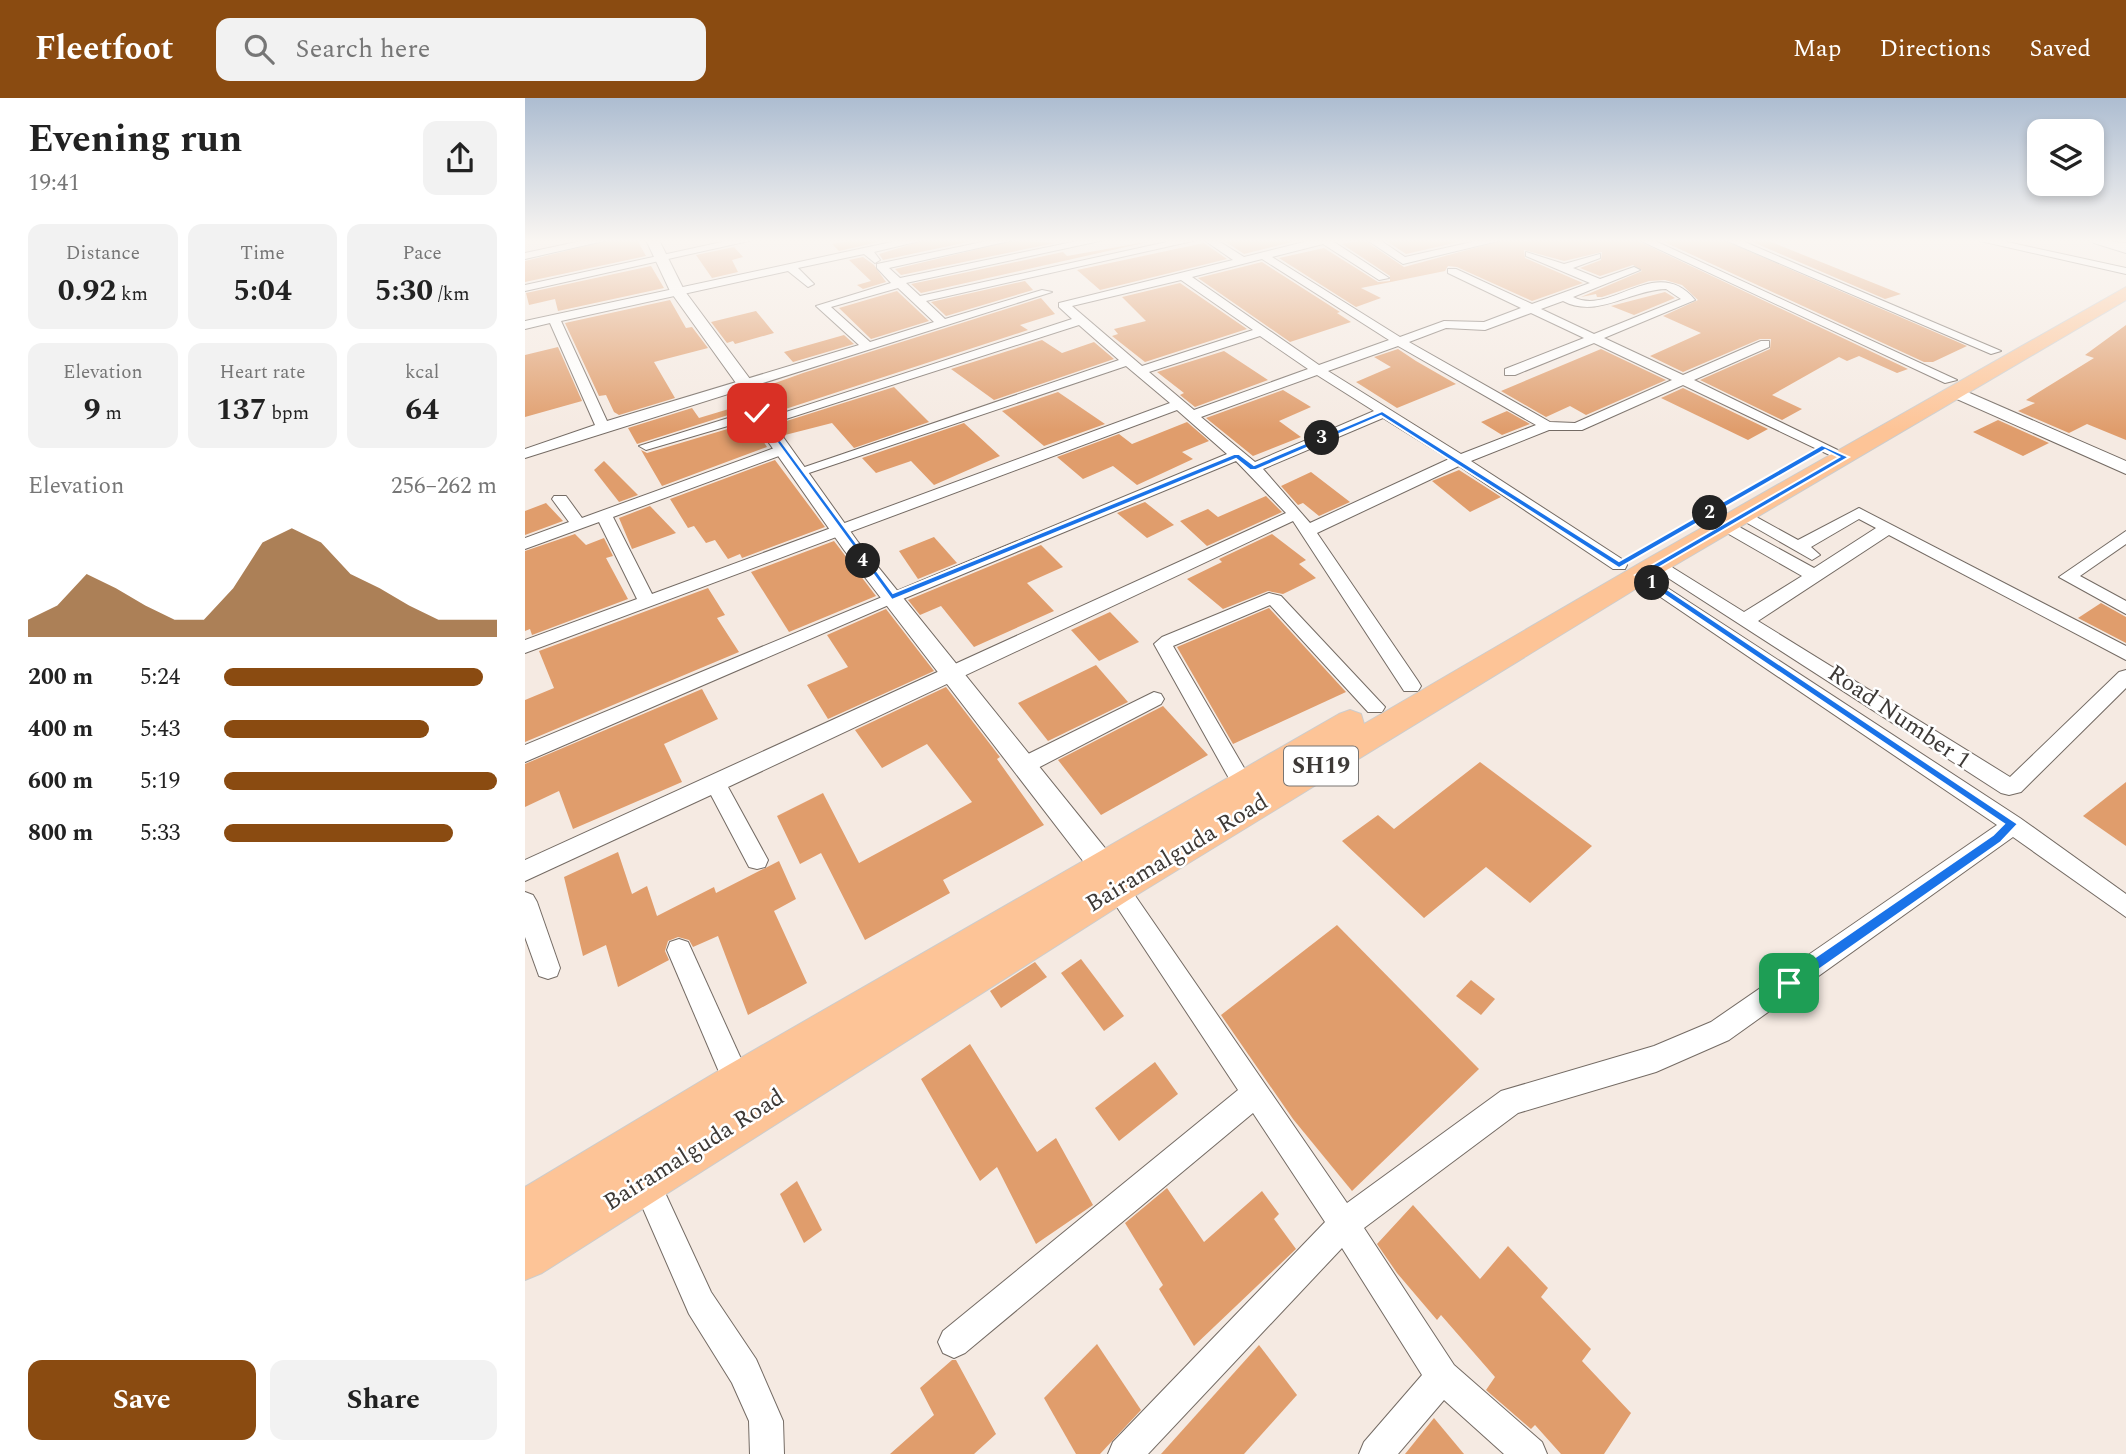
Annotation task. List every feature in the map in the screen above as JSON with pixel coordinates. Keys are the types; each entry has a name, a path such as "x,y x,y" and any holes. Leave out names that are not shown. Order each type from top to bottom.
{"main road":[{"name":"Bairamalguda Road","path":"525,1213 738,1083 1110,877 1835,452 1958,385 2087,303"},
{"name":"Bairamalguda Road","path":"1958,385 1995,351 2103,303"},
{"name":"Bairamalguda Road","path":"525,1256 645,1181 1110,877 1243,785 1411,686 1734,521 1835,452"}],"street":[{"path":"525,325 621,303"},
{"path":"686,303 744,383 759,417 839,528 1110,877 1344,1224 1442,1377 1530,1454"},
{"path":"831,303 822,306 868,346"},
{"path":"920,303 942,323"},
{"path":"525,454 744,383 1008,303"},
{"path":"1063,305 1068,303"},
{"path":"1221,303 1382,413 1638,568 1744,621 2009,788 2126,677"},
{"path":"1339,303 1397,340 1548,426"},
{"path":"1519,303 1835,452"},
{"path":"525,648 839,528 1184,410 1315,369 1444,324 1485,326 1550,303"},
{"path":"1510,372 1683,303"},
{"path":"1781,303 1958,385 2126,468"},
{"path":"1881,303 1995,351"},
{"path":"1063,305 1253,468 1296,514 1411,686"},
{"path":"554,318 603,427"},
{"path":"646,446 759,417 1081,320"},
{"path":"798,472 1133,366 1260,332"},
{"path":"1309,530 1460,460 1548,426 1577,426 1765,344"},
{"path":"1958,385 2126,457"},
{"path":"1253,468 1382,413"},
{"path":"525,544 782,450"},
{"path":"525,754 892,597 1237,455"},
{"path":"560,499 578,523"},
{"path":"1799,548 1859,513 2126,654"},
{"path":"603,514 647,601"},
{"path":"525,871 1296,514"},
{"path":"1734,521 1831,564"},
{"path":"1734,521 1814,575"},
{"path":"1744,621 1888,528"},
{"path":"2125,539 2068,577 2126,608"},
{"name":"Road Number 1","path":"1638,568 2012,824 2126,907"},
{"path":"1243,785 1164,649 1163,644 1168,641 1269,599 1275,600 1375,708"},
{"path":"1024,765 1154,699"},
{"path":"715,783 757,860"},
{"path":"1125,1454 1344,1224 1511,1101 1656,1059 1720,1031 1997,839 2012,824"},
{"path":"525,902 548,968"},
{"path":"679,950 738,1083"},
{"path":"954,1342 1254,1094"},
{"path":"645,1181 700,1304 744,1371 766,1421 767,1454"},
{"path":"1376,1454 1442,1377"}],"building":[{"path":"556,303 594,303 558,311"},
{"path":"655,303 672,303 686,328 692,327 708,348 654,362 675,398 619,415 614,412 606,395 599,396 565,323"},
{"path":"855,303 910,303 929,321 871,339 839,308"},
{"path":"932,303 989,303 946,316"},
{"path":"1024,303 1046,303 1055,314 1020,325 1028,330 770,414 762,398 770,396 764,387"},
{"path":"1128,303 1210,303 1247,329 1145,362 1112,336 1118,334 1114,329 1146,321"},
{"path":"1234,303 1326,303 1351,322 1290,342"},
{"path":"1621,303 1662,303 1634,315 1611,306"},
{"path":"1691,303 1769,303 1908,369 1897,373 1859,356 1847,361 1839,357 1772,395 1802,409 1782,420 1700,380 1770,349 1771,339 1760,339 1683,372 1650,356 1701,333 1663,316"},
{"path":"1797,303 1869,303 1967,346 1933,362 1924,362"},
{"path":"756,311 774,333 735,344 733,341 727,343 711,322"},
{"path":"2126,325 2126,440 2087,424 2069,433 2018,411 2035,403 2026,400 2094,358 2085,355"},
{"path":"844,335 854,344 793,362 784,352"},
{"path":"1042,340 1062,353 1094,342 1114,359 994,400 951,369"},
{"path":"558,347 582,401 525,417 525,355"},
{"path":"1398,349 1456,384 1397,408 1356,382 1391,367 1374,357"},
{"path":"1601,349 1666,380 1586,415 1570,406 1546,417 1501,391"},
{"path":"1224,351 1268,380 1195,407 1180,395 1184,393 1157,372"},
{"path":"894,387 929,422 854,448 832,423 785,435 777,424"},
{"path":"1683,388 1768,429 1748,440 1661,398"},
{"path":"1283,390 1311,407 1279,421 1301,437 1253,456 1206,418"},
{"path":"1058,392 1105,424 1044,446 1002,411"},
{"path":"742,405 744,410 637,444 628,428 692,408 699,418"},
{"path":"1507,411 1530,424 1502,435 1481,422"},
{"path":"1998,420 2049,443 2023,456 1973,432"},
{"path":"751,422 767,447 662,486 641,450 647,453"},
{"path":"1187,422 1209,441 1182,452 1193,459 1137,485 1113,466 1083,479 1057,457 1119,434 1132,444"},
{"path":"964,423 1000,456 934,485 911,461 876,473 862,458"},
{"path":"775,460 825,527 742,558 740,554 728,559 715,540 706,543 694,526 688,528 670,499"},
{"path":"604,461 638,495 619,502 594,470"},
{"path":"1459,470 1501,497 1470,512 1432,481"},
{"path":"1311,472 1350,502 1319,516 1303,503 1298,505 1281,486"},
{"path":"1266,496 1282,512 1207,546 1180,521 1208,509 1218,517"},
{"path":"1145,502 1174,525 1147,538 1117,513"},
{"path":"546,503 563,521 525,535 525,511"},
{"path":"650,506 676,533 632,549 619,518"},
{"path":"575,534 586,545 604,538 613,556 606,558 628,599 532,635 530,629 525,631 525,551"},
{"path":"1272,534 1306,560 1299,564 1316,578 1283,594 1268,591 1223,609 1187,579 1222,562 1219,559"},
{"path":"934,537 957,563 918,579 899,551"},
{"path":"834,541 876,596 789,632 751,572"},
{"path":"1041,545 1063,567 1027,583 1054,611 974,647 941,606 920,615 908,600"},
{"path":"708,588 725,615 717,618 739,652 525,742 525,700 554,688 539,651"},
{"path":"2101,603 2126,617 2126,643 2078,618"},
{"path":"1269,608 1346,692 1233,744 1177,647"},
{"path":"886,609 934,671 828,719 807,685 848,667 827,635"},
{"path":"1110,612 1139,642 1099,661 1071,630"},
{"path":"1096,665 1128,702 1048,741 1018,703"},
{"path":"946,687 1000,757 997,759 1044,825 943,880 950,893 865,940 821,853 800,864 777,816 823,793 859,863 972,802 927,744 882,768 855,730"},
{"path":"702,689 718,719 664,744 682,782 573,829 559,791 525,807 525,764"},
{"path":"1163,706 1208,755 1101,815 1058,760"},
{"path":"1480,762 1592,846 1530,903 1486,867 1424,918 1342,841 1378,815 1394,829"},
{"path":"2126,782 2126,846 2083,816"},
{"path":"618,852 632,894 647,886 657,916 714,887 716,893 779,861 796,899 774,911 807,983 748,1015 718,936 693,947 689,940 678,937 668,941 665,951 669,960 618,987 606,945 583,956 564,877"},
{"path":"1337,925 1479,1069 1352,1191 1293,1119 1221,1015"},
{"path":"1081,959 1124,1016 1104,1031 1061,973"},
{"path":"1035,962 1047,977 1001,1008 990,991"},
{"path":"1471,980 1495,999 1481,1015 1456,996"},
{"path":"970,1044 1037,1152 1056,1138 1093,1205 1036,1244 997,1167 980,1181 921,1079"},
{"path":"1155,1062 1178,1094 1119,1141 1095,1108"},
{"path":"797,1181 822,1230 804,1243 780,1194"},
{"path":"1167,1188 1204,1242 1262,1191 1279,1214 1274,1219 1296,1249 1194,1346 1159,1289 1163,1285 1125,1223"},
{"path":"1413,1205 1480,1279 1508,1246 1548,1288 1541,1297 1591,1349 1582,1361 1631,1413 1604,1454 1561,1454 1535,1425 1531,1429 1486,1390 1495,1377 1441,1315 1437,1320 1397,1273 1377,1244"},
{"path":"1097,1344 1141,1410 1100,1454 1076,1454 1044,1398"},
{"path":"1259,1345 1297,1395 1244,1454 1161,1454"},
{"path":"952,1360 956,1360 996,1434 974,1454 890,1454 934,1415 920,1388"},
{"path":"1434,1418 1464,1454 1405,1454"}],"route":[{"path":"757,413 851,546 892,597 1237,455 1253,468 1382,413 1460,460 1619,565 1824,447 1845,457 1640,575 2012,824 1997,839 1789,983"}]}
